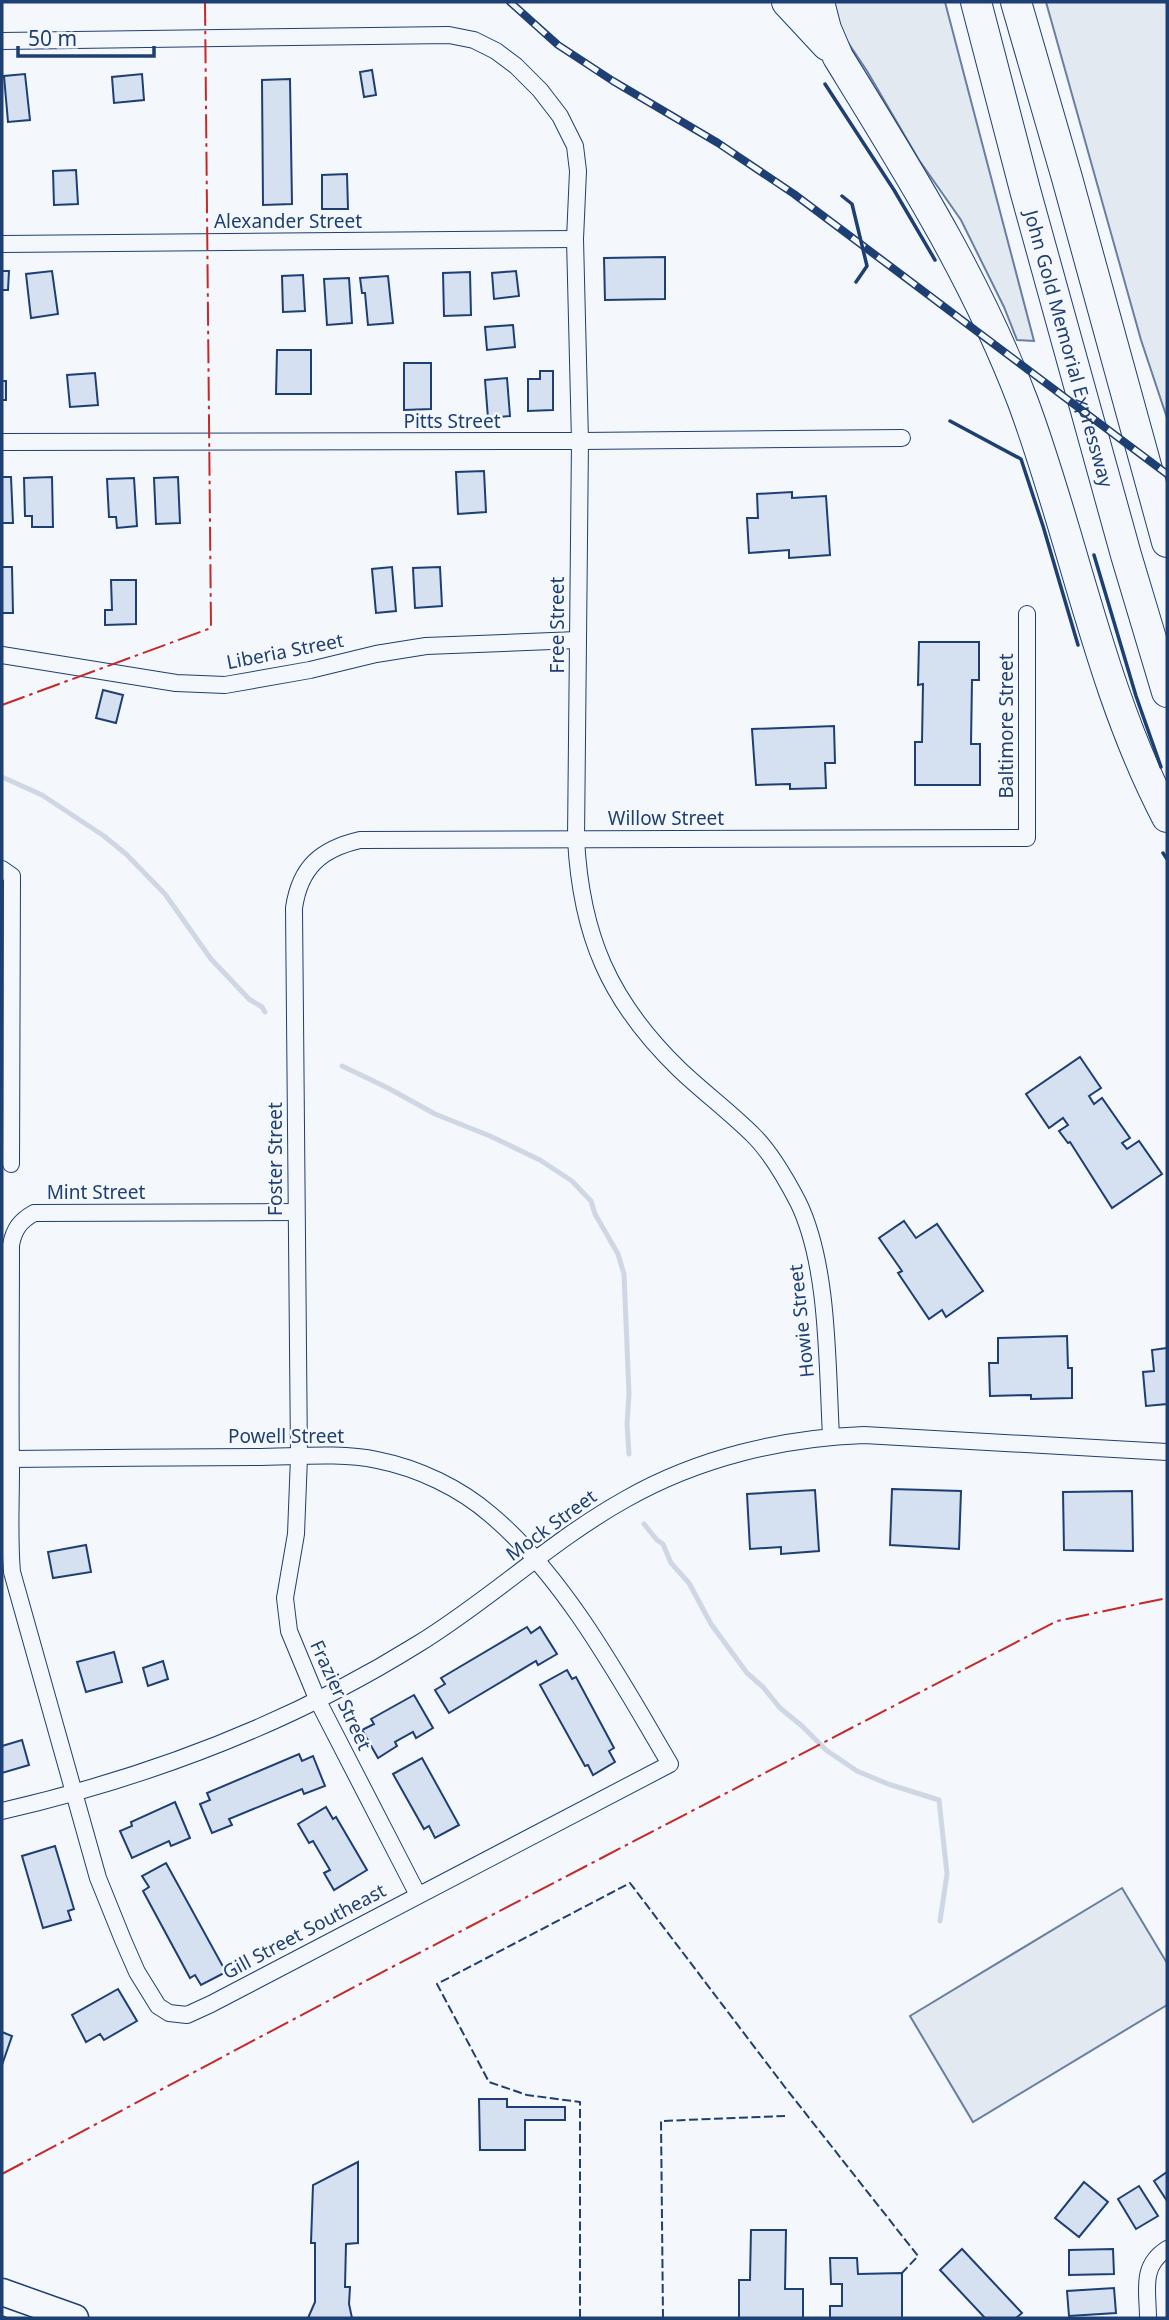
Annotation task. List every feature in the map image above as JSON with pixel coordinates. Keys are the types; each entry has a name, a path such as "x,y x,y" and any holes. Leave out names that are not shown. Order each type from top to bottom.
{"highway":[{"path":"787,2 838,57"},
{"path":"819,2 826,29 838,57 948,238 1001,349 1042,456 1118,701 1137,753 1167,817"},
{"name":"John Gold Memorial Expressway","path":"976,2 1126,555 1167,692"},
{"path":"1016,2 1167,542"}],"main road":[{"path":"2,2292 75,2318"}],"street":[{"name":"Free Street","path":"2,41 449,35 474,40 496,51 516,66 540,90 565,124 575,146 578,171 575,239 580,441 576,839 578,878 589,931 615,989 645,1031 678,1068 756,1138 776,1164 799,1204"},
{"name":"Alexander Street","path":"2,244 575,239"},
{"name":"Pitts Street","path":"2,442 902,438"},
{"name":"Baltimore Street","path":"1027,614 1027,838"},
{"name":"Liberia Street","path":"2,655 176,683 225,684 426,646 577,640"},
{"name":"Willow Street","path":"312,865 329,850 360,840 1027,838"},
{"name":"Foster Street","path":"299,1457 294,908 299,883 312,865"},
{"path":"7,873 11,1164"},
{"name":"Howie Street","path":"799,1204 808,1228 821,1287 831,1436"},
{"name":"Mint Street","path":"76,1794 14,1580 10,1556 6,1459 13,1231 23,1219 34,1213 296,1212"},
{"name":"Mock Street","path":"2,1811 76,1794 195,1755 318,1701 417,1645 479,1604 587,1523 625,1499 679,1473 724,1457 831,1436 864,1435 1167,1452"},
{"name":"Frazier Street","path":"299,1457 296,1534 285,1598 289,1630 318,1701 418,1895"},
{"name":"Powell Street","path":"6,1459 350,1457 376,1460 435,1479 490,1513 537,1561 614,1669 670,1764"},
{"name":"Gill Street Southeast","path":"76,1794 98,1878 123,1940 151,1997 169,2013 187,2015 670,1764"},
{"path":"1148,2318 1149,2266 1167,2249"}],"shaded area":[{"path":"830,2 945,2 1034,341 1017,340 1004,307 961,220 919,160 843,35"},
{"path":"1046,2 1167,2 1167,418 1141,340"},
{"path":"1122,1888 1167,1963 1167,2005 973,2122 910,2016"}],"building":[{"path":"372,70 376,95 364,97 360,72"},
{"path":"25,74 30,120 8,122 4,76"},
{"path":"142,74 144,100 114,103 112,77"},
{"path":"290,79 292,204 263,205 262,80"},
{"path":"76,170 78,204 54,205 53,171"},
{"path":"347,174 348,209 322,209 322,175"},
{"path":"665,257 665,299 605,300 604,258"},
{"path":"2,271 9,271 8,290 2,290"},
{"path":"52,271 58,314 31,318 26,274"},
{"path":"516,271 519,296 494,299 492,273"},
{"path":"470,272 471,315 444,316 443,273"},
{"path":"303,275 305,311 283,312 282,276"},
{"path":"388,276 393,323 368,325 365,293 362,293 360,278"},
{"path":"349,278 352,323 327,325 324,279"},
{"path":"513,325 515,347 487,350 485,327"},
{"path":"277,350 311,350 311,394 276,394"},
{"path":"404,363 431,363 431,409 404,410"},
{"path":"540,371 553,371 553,410 528,411 528,379 540,379"},
{"path":"95,373 98,405 70,407 67,375"},
{"path":"507,378 510,416 488,418 485,380"},
{"path":"2,381 6,381 6,400 2,400"},
{"path":"484,471 486,512 458,514 456,472"},
{"path":"2,477 11,477 13,523 2,523"},
{"path":"52,477 53,527 32,527 32,516 25,516 24,478"},
{"path":"178,477 180,523 156,524 154,478"},
{"path":"134,478 137,526 117,528 116,517 109,517 107,479"},
{"path":"792,492 792,498 826,496 830,555 789,558 789,550 749,553 747,518 758,518 757,494"},
{"path":"2,567 12,567 13,613 2,613"},
{"path":"392,567 396,611 376,613 372,569"},
{"path":"440,567 442,606 415,608 413,568"},
{"path":"111,580 136,580 136,624 105,625 105,610 112,610"},
{"path":"919,642 979,642 979,680 972,680 971,744 980,744 980,785 915,785 915,742 922,742 923,684 918,685"},
{"path":"103,690 123,695 116,723 96,718"},
{"path":"834,726 835,763 825,763 826,788 790,789 790,784 756,785 752,729"},
{"path":"1080,1057 1101,1088 1089,1096 1094,1104 1102,1098 1130,1138 1122,1143 1127,1149 1139,1141 1162,1174 1112,1208 1070,1142 1068,1143 1059,1131 1068,1125 1063,1118 1049,1128 1026,1094"},
{"path":"904,1221 916,1238 937,1224 983,1291 946,1317 942,1310 929,1319 898,1273 902,1271 879,1238"},
{"path":"1067,1336 1068,1368 1072,1368 1072,1398 990,1396 989,1363 998,1363 998,1338"},
{"path":"1167,1348 1167,1404 1146,1406 1143,1372 1154,1371 1152,1350"},
{"path":"892,1489 961,1491 959,1549 890,1545"},
{"path":"815,1490 819,1551 781,1554 781,1547 750,1549 747,1494"},
{"path":"1132,1491 1133,1551 1064,1550 1063,1492"},
{"path":"86,1545 91,1572 53,1578 48,1552"},
{"path":"527,1627 531,1633 540,1627 557,1654 538,1665 536,1661 449,1713 435,1690 445,1684 441,1678"},
{"path":"114,1652 122,1682 86,1692 77,1662"},
{"path":"163,1661 168,1679 148,1686 143,1668"},
{"path":"567,1670 572,1679 576,1677 614,1748 609,1751 615,1762 593,1775 588,1765 585,1766 540,1685"},
{"path":"414,1695 433,1728 416,1738 413,1732 395,1742 397,1746 378,1758 362,1730 374,1724 371,1719"},
{"path":"22,1740 29,1765 2,1773 2,1746"},
{"path":"299,1754 302,1761 313,1756 325,1786 304,1794 302,1789 229,1819 232,1825 212,1833 200,1804 210,1800 207,1793"},
{"path":"422,1758 459,1825 435,1838 429,1826 424,1829 393,1774"},
{"path":"175,1802 190,1838 171,1846 169,1841 132,1858 120,1831 132,1826 131,1822"},
{"path":"326,1807 333,1819 336,1817 367,1870 334,1890 324,1873 330,1870 313,1841 309,1843 298,1824"},
{"path":"55,1846 74,1909 68,1911 71,1920 43,1928 22,1856"},
{"path":"166,1863 226,1972 201,1985 195,1975 190,1978 143,1891 149,1887 142,1876"},
{"path":"118,1989 137,2021 104,2040 100,2034 86,2042 72,2015"},
{"path":"2,2032 12,2036 2,2065"},
{"path":"479,2099 507,2099 507,2107 565,2107 565,2120 525,2120 525,2150 480,2150"},
{"path":"358,2162 358,2243 346,2244 345,2287 350,2287 352,2318 308,2318 315,2302 315,2243 311,2243 313,2185"},
{"path":"1167,2172 1167,2201 1154,2181"},
{"path":"1084,2182 1108,2202 1079,2237 1055,2218"},
{"path":"1139,2186 1158,2216 1136,2229 1118,2199"},
{"path":"751,2230 786,2230 785,2289 803,2289 803,2318 739,2318 739,2280 750,2280"},
{"path":"962,2249 1022,2313 1016,2318 985,2318 940,2270"},
{"path":"1113,2249 1114,2274 1069,2275 1069,2250"},
{"path":"830,2258 857,2258 858,2274 902,2273 902,2318 830,2318 830,2306 842,2306 842,2284 831,2284"},
{"path":"1114,2288 1116,2313 1069,2316 1067,2291"}],"waterway":[{"path":"2,777 42,795 126,854 165,894 211,959 265,1012"},
{"path":"342,1066 435,1114 540,1160 572,1181 591,1201 595,1214 618,1254 624,1274 629,1454"},
{"path":"644,1524 663,1544 671,1563 689,1583 711,1624 747,1673 780,1708 826,1750 857,1771 939,1800 947,1874 940,1921"}],"railway":[{"path":"510,2 558,45 718,143 794,194 1167,474"}],"fence":[{"path":"224,2 229,2"},
{"path":"580,2318 580,2102 527,2095 489,2082 437,1984 630,1883 784,2086 918,2256 902,2273"},
{"path":"663,2318 661,2121 785,2116"},
{"path":"2,2316 7,2318"}],"wall":[{"path":"825,84 894,190 935,260"},
{"path":"842,196 852,204 867,266 856,282"},
{"path":"950,421 1021,459 1078,645"},
{"path":"1094,555 1136,696 1161,767"},
{"path":"1163,853 1167,859"}],"power":[{"path":"2,705 211,628 205,2"},
{"path":"2,2174 394,1966 1057,1621 1167,1598"}]}
